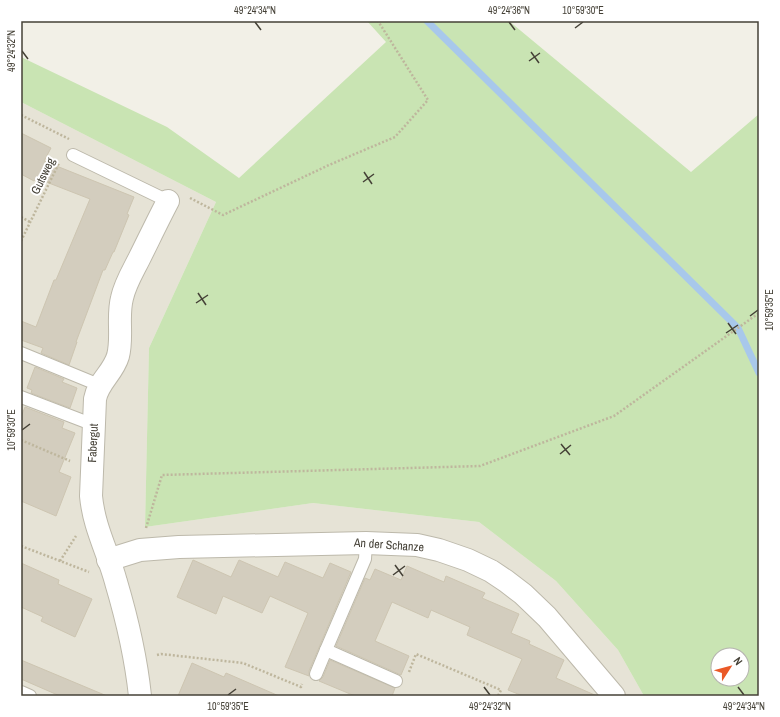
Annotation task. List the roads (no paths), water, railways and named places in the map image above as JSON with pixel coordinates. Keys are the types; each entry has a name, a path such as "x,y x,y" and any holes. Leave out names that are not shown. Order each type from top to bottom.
{"street":[{"name":"Fabergut","path":"140,696 135,661 116,581 97,531 92,510 95,399 99,385 109,375 117,357 120,343 120,309 126,285 168,201"},
{"name":"An der Schanze","path":"108,560 140,550 179,547 366,543 417,546 439,550 468,560 496,574 523,594 547,617 614,696"}],"lane":[{"path":"70,151 168,201"},
{"path":"21,353 99,385"},
{"path":"21,397 94,425"},
{"path":"316,674 365,559 366,543"},
{"path":"326,650 401,680"},
{"path":"21,692 30,696"}],"waterway":[{"path":"427,21 738,328 759,373"}]}
